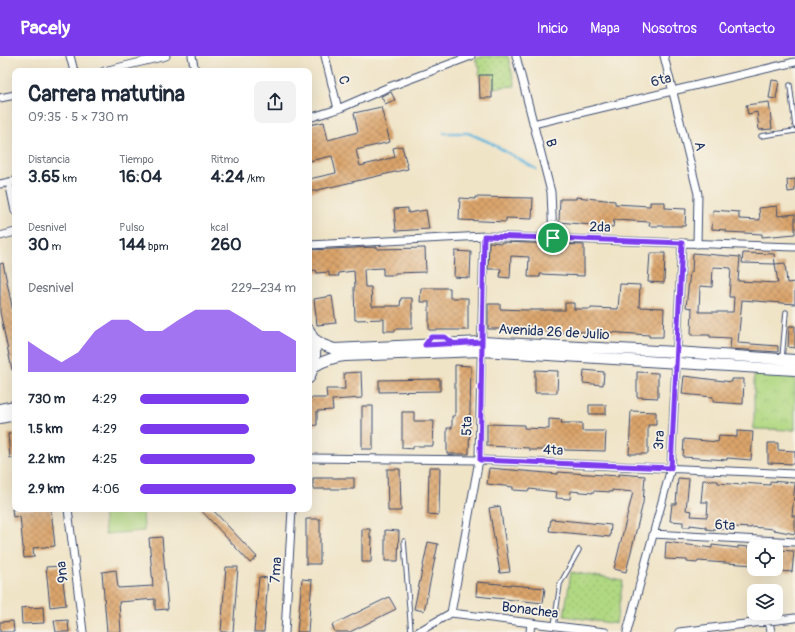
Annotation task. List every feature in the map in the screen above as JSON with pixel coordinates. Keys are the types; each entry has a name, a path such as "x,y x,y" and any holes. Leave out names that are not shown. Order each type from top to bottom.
{"main road":[{"name":"Avenida 26 de Julio","path":"312,335 323,345 334,349 454,344 482,347 676,357 795,360"},
{"path":"312,338 316,353 315,366 312,372"},
{"name":"Avenida 26 de Julio","path":"315,366 323,361 339,357 482,347"},
{"name":"Avenida 26 de Julio","path":"676,357 795,370"},
{"path":"0,409 12,407"},
{"path":"0,418 12,416"}],"street":[{"path":"70,56 73,68"},
{"path":"116,68 166,56"},
{"path":"192,56 194,68"},
{"name":"C","path":"325,56 338,109"},
{"path":"312,117 338,109 389,87 470,56"},
{"name":"B","path":"516,56 551,192 553,238"},
{"name":"A","path":"664,56 698,194 697,244"},
{"name":"6ta","path":"533,124 795,62"},
{"path":"0,98 12,96"},
{"path":"0,184 12,182"},
{"path":"0,236 12,233"},
{"name":"2da","path":"312,245 484,236 795,247"},
{"name":"5ta","path":"451,613 480,460 484,236"},
{"name":"3ra","path":"627,632 671,468 682,243"},
{"name":"4ta","path":"312,458 480,460 795,474"},
{"name":"9na","path":"68,512 82,632"},
{"name":"7ma","path":"285,632 292,512"},
{"name":"6ta","path":"653,534 795,542"},
{"path":"418,632 451,613"},
{"name":"Bonachea","path":"451,613 605,632"},
{"path":"679,632 795,618"},
{"path":"769,621 770,632"},
{"path":"530,632 532,623"}],"lane":[{"path":"790,85 795,126"},
{"path":"761,136 795,131"},
{"path":"782,359 786,312"},
{"path":"404,541 411,632"},
{"path":"554,626 560,584 579,550"}],"green space":[{"path":"484,56 508,56 515,86 492,88 479,75 480,68 475,59"},
{"path":"754,374 795,376 795,430 754,429"},
{"path":"103,512 143,512 144,531 105,534"},
{"path":"571,572 623,581 616,624 564,616"}],"building":[{"path":"479,75 492,75 492,98 480,98"},
{"path":"772,80 779,81 776,99 769,98"},
{"path":"391,92 395,100 385,104 381,96"},
{"path":"769,102 772,129 759,130 757,112 748,114 746,105"},
{"path":"381,107 390,142 356,150 360,166 395,157 393,148 402,146 408,169 312,191 312,178 336,173 332,156 312,160 312,124 324,122 328,140 358,132 354,113"},
{"path":"795,179 795,191 788,192 787,180"},
{"path":"475,197 533,198 532,219 506,218 506,222 459,220 460,198 475,199"},
{"path":"576,197 615,201 615,204 650,206 650,202 665,202 665,208 686,209 685,226 649,226 650,222 614,220 613,227 559,222 560,199 576,199"},
{"path":"777,206 778,216 795,214 795,234 762,237 762,234 726,232 726,230 712,229 713,210 739,212 739,219 760,220 759,208"},
{"path":"408,208 408,213 426,210 429,229 396,231 394,209"},
{"path":"489,242 584,245 584,276 540,274 540,277 528,277 529,257 511,256 510,278 500,277 501,269 488,269"},
{"path":"377,247 377,249 425,248 426,272 383,275 383,268 364,269 365,287 371,287 372,306 400,306 401,298 412,298 412,329 395,329 395,331 384,331 384,319 355,320 354,271 338,273 339,276 329,276 329,272 317,273 316,270 312,271 312,250"},
{"path":"455,251 471,252 470,278 454,277"},
{"path":"650,253 665,253 664,283 648,282"},
{"path":"693,253 740,257 738,281 778,283 775,264 785,263 787,283 795,282 795,304 742,300 738,343 778,346 778,352 730,349 731,338 710,337 710,335 691,335 692,308 686,307 690,272 692,272","holes":["713,267 731,268 729,297 734,297 733,312 699,312 700,286 712,287"]},
{"path":"743,253 774,254 775,264 742,263"},
{"path":"3,263 12,306 12,370 0,312 0,264"},
{"path":"620,284 640,285 639,307 664,308 663,337 649,337 649,335 607,332 574,333 488,329 488,304 500,304 500,309 525,310 565,310 565,303 574,303 574,309 618,309"},
{"path":"421,288 450,288 450,298 468,298 468,330 429,330 429,302 420,302"},
{"path":"332,296 336,323 317,325 314,299"},
{"path":"789,326 795,326 795,348 788,347"},
{"path":"455,365 471,366 469,454 447,454 447,428 452,428 452,416 455,416"},
{"path":"535,370 558,371 557,393 535,393"},
{"path":"584,370 604,372 603,385 583,383"},
{"path":"361,372 362,398 332,400 333,410 317,411 317,425 312,426 312,398 327,398 326,389 345,389 344,373"},
{"path":"637,372 658,373 658,398 637,397"},
{"path":"684,376 732,382 732,379 744,379 743,404 713,402 713,397 682,394"},
{"path":"440,379 440,391 379,392 379,380"},
{"path":"589,405 606,405 606,414 589,414"},
{"path":"362,406 373,406 373,449 362,449"},
{"path":"631,411 656,412 656,425 648,425 648,454 629,454"},
{"path":"402,412 414,412 414,421 434,421 433,446 413,446 413,449 402,448"},
{"path":"549,419 562,420 561,423 582,423 582,431 606,431 605,451 564,450 564,448 529,450 529,448 487,446 487,424 524,425 524,428 549,429"},
{"path":"737,431 753,432 751,460 683,457 684,439 718,442 719,436 737,437"},
{"path":"12,433 12,458 10,458 8,434"},
{"path":"768,443 778,443 778,450 795,451 795,464 768,463"},
{"path":"429,467 440,467 439,515 428,514"},
{"path":"489,468 558,474 558,472 645,476 643,503 626,572 614,569 633,492 612,490 612,492 593,491 593,493 571,491 570,499 556,498 557,492 529,489 529,491 513,490 513,487 487,484"},
{"path":"387,469 400,469 401,511 388,511"},
{"path":"313,478 354,478 354,489 313,489"},
{"path":"678,478 689,479 686,510 692,511 691,516 707,517 708,502 701,502 703,480 742,485 742,483 770,485 770,481 795,483 792,516 795,516 795,534 774,529 751,527 733,527 733,530 714,528 714,530 706,529 706,527 690,525 690,527 683,527 683,522 670,521 672,504 676,504"},
{"path":"500,506 510,572 500,573 489,508"},
{"path":"12,512 51,512 55,546 33,548 34,557 24,558 20,516 13,517"},
{"path":"203,512 215,512 257,557 250,563"},
{"path":"306,519 320,519 320,564 306,564"},
{"path":"551,519 611,525 610,537 549,531"},
{"path":"362,529 370,529 370,538 372,538 371,562 362,562"},
{"path":"385,530 399,531 398,561 385,561"},
{"path":"162,537 168,609 155,610 155,599 119,602 121,632 107,632 102,572 116,570 118,588 153,586 149,538"},
{"path":"428,542 438,544 424,611 414,609"},
{"path":"666,542 712,548 712,545 738,548 738,546 747,547 747,564 698,561 697,563 687,562 687,560 665,559"},
{"path":"783,550 794,551 792,572 783,571"},
{"path":"61,566 66,605 50,607 46,567"},
{"path":"226,567 238,567 233,632 221,632"},
{"path":"259,577 268,578 264,632 254,632"},
{"path":"302,579 312,580 308,632 297,632"},
{"path":"477,582 545,588 543,603 476,596"},
{"path":"389,597 396,609 350,632 335,632 332,625"},
{"path":"43,607 44,623 22,624 21,608"},
{"path":"68,620 69,632 56,632 54,621"},
{"path":"13,621 14,632 0,632 0,622"}],"waterway":[{"path":"444,133 468,133 489,142 536,169"}],"route":[{"path":"553,238 484,236 482,342 425,345 431,337 445,337 454,344 482,342 480,460 671,468 682,243 553,238"}]}
